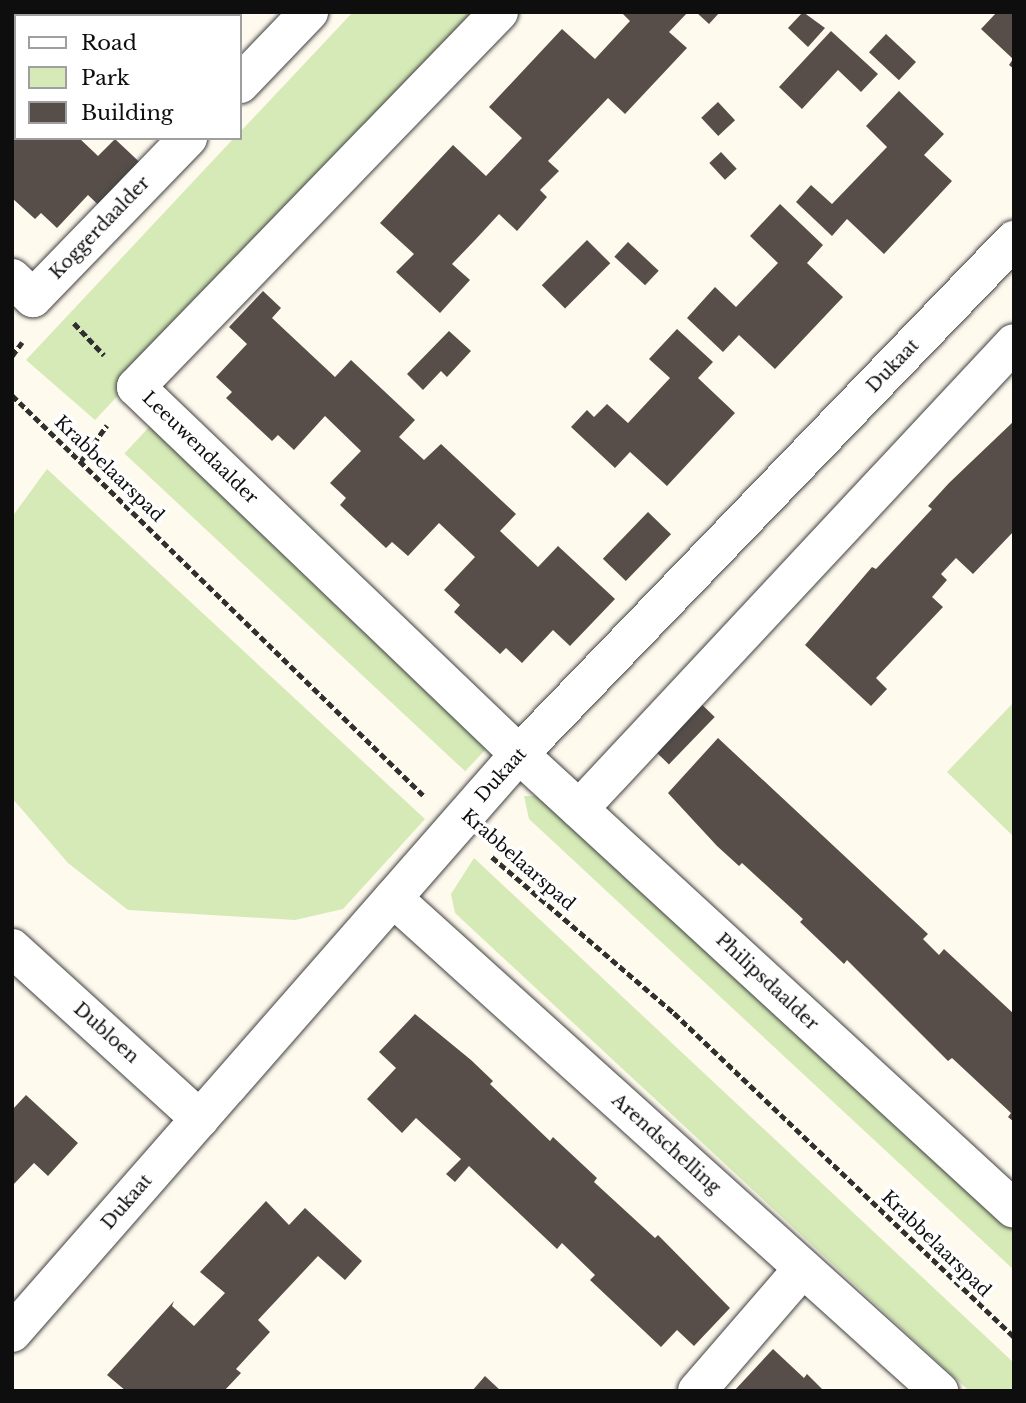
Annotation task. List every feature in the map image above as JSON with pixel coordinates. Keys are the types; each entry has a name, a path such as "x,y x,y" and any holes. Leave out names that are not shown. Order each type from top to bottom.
{"street":[{"path":"242,82 309,12"},
{"name":"Leeuwendaalder","path":"499,12 136,387 519,754"},
{"name":"Koggerdaalder","path":"27,284 185,140"},
{"name":"Dukaat","path":"12,1333 519,754 1014,240"},
{"path":"579,809 1014,343"},
{"name":"Philipsdaalder","path":"519,754 1014,1209"},
{"name":"Arendschelling","path":"393,898 939,1391"},
{"name":"Dubloen","path":"12,948 200,1119"},
{"path":"697,1391 803,1268"}],"path":[{"path":"27,284 136,387"},
{"name":"Krabbelaarspad","path":"12,395 456,826 674,1013 1014,1337"}],"green space":[{"path":"353,12 477,12 95,420 26,360 232,140 242,140 242,130"},
{"path":"151,425 492,743 465,771 124,454"},
{"path":"47,469 425,819 343,909 295,920 128,910 68,863 12,798 12,517"},
{"path":"1014,702 1014,837 947,772"},
{"path":"524,796 547,796 1014,1229 1014,1270 529,819"},
{"path":"474,858 1014,1363 1014,1391 969,1391 455,913 451,894"}],"building":[{"path":"110,12 112,14 81,14"},
{"path":"118,12 243,12 242,14"},
{"path":"621,12 688,12 669,32 687,48 625,114 608,98 548,161 559,171 540,190 547,197 517,231 499,214 452,264 470,280 440,313 396,272 414,254 380,223 453,145 486,176 522,138 489,107 562,29 595,59 630,21"},
{"path":"696,12 720,12 709,24"},
{"path":"803,12 825,28 808,47 788,28"},
{"path":"997,12 1014,12 1014,69 1009,65 1013,59 981,29"},
{"path":"831,31 878,74 861,92 838,70 802,109 779,87"},
{"path":"886,34 916,62 899,80 869,52"},
{"path":"12,43 14,140 81,140 98,156 116,140 149,171 108,214 88,195 57,228 41,213 35,219 12,198"},
{"path":"899,91 944,134 924,155 952,181 884,254 847,219 832,236 796,202 811,185 832,204 887,147 866,126"},
{"path":"718,102 735,120 718,136 701,118"},
{"path":"721,152 737,169 725,180 709,163"},
{"path":"780,204 823,245 807,263 843,297 775,369 739,335 723,352 687,318 715,287 736,307 778,263 750,236"},
{"path":"587,240 610,263 565,309 542,285"},
{"path":"628,242 659,271 645,285 614,257"},
{"path":"263,291 281,308 272,318 335,377 351,360 415,420 399,437 424,460 441,444 516,514 500,531 538,567 558,546 615,599 570,646 553,630 522,663 506,648 500,654 454,612 460,605 444,590 475,557 439,523 408,556 392,542 386,548 340,505 346,498 330,483 361,451 325,416 294,450 278,435 272,441 226,398 232,392 216,377 247,344 229,327"},
{"path":"677,329 713,362 698,378 735,413 667,486 630,452 615,468 571,427 587,410 594,417 607,404 628,423 670,378 649,359"},
{"path":"449,331 471,351 447,377 441,371 423,390 407,374"},
{"path":"1014,421 1014,531 973,574 956,558 941,574 947,580 932,597 943,607 876,678 887,689 871,706 805,645 872,567 876,569 932,509 928,506 949,483"},
{"path":"648,512 671,534 626,581 603,559"},
{"path":"691,694 715,717 669,764 645,741"},
{"path":"718,738 928,934 923,939 939,955 944,949 1014,1014 1014,1122 1008,1117 1011,1113 952,1058 948,1061 847,960 844,964 800,922 803,919 742,863 739,866 717,846 668,793"},
{"path":"415,1014 471,1060 493,1081 490,1084 550,1141 553,1137 597,1178 594,1182 655,1238 658,1235 730,1308 694,1346 677,1330 661,1347 590,1280 595,1275 562,1243 557,1249 469,1166 455,1182 446,1174 461,1159 416,1118 402,1133 367,1099 396,1068 379,1052"},
{"path":"26,1095 78,1143 48,1176 34,1163 12,1186 12,1110"},
{"path":"266,1201 289,1225 305,1208 362,1261 345,1280 318,1256 258,1320 270,1332 236,1369 241,1373 224,1391 126,1391 107,1375 174,1301 172,1306 194,1326 225,1293 200,1272"},
{"path":"773,1349 804,1378 807,1374 824,1391 734,1391"},
{"path":"485,1376 501,1391 472,1391"}]}
